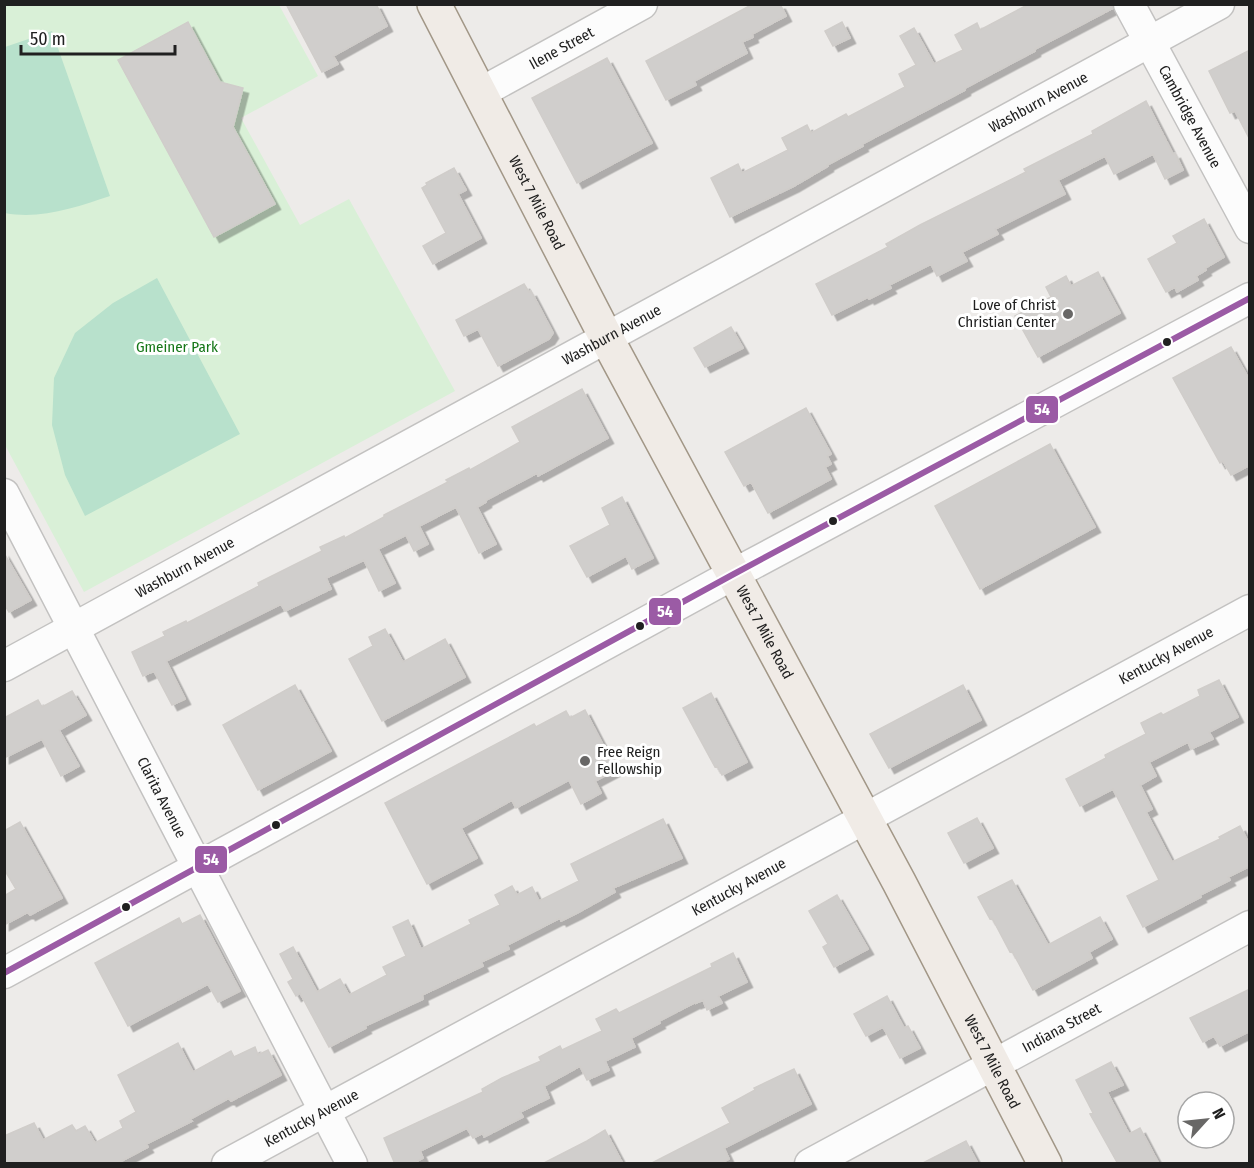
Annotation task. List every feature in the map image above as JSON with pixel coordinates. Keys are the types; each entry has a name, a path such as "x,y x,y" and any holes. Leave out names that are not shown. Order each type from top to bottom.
{"main road":[{"name":"West 7 Mile Road","path":"434,4 607,339 864,818 1045,1164"}],"street":[{"name":"Ilene Street","path":"480,93 642,4"},
{"name":"Cambridge Avenue","path":"1129,4 1250,228"},
{"name":"Washburn Avenue","path":"4,666 1219,4"},
{"path":"4,973 732,575 1250,298"},
{"name":"Clarita Avenue","path":"4,494 352,1164"},
{"name":"Kentucky Avenue","path":"227,1164 1250,609"},
{"name":"Indiana Street","path":"810,1164 1250,926"}],"green space":[{"name":"Gmeiner Park","path":"4,5 279,5 318,76 241,118 300,225 349,199 455,391 84,592 5,445"},
{"path":"52,31 110,196 45,214 5,213 5,47"},
{"path":"157,278 240,434 85,516 65,475 52,425 54,378 75,333 113,303"}],"building":[{"path":"286,4 376,4 387,26 333,56 338,64 322,72"},
{"path":"753,4 780,4 786,16 752,34 753,37 742,42 747,53 694,81 696,85 666,100 646,61"},
{"path":"1029,4 1112,4 1113,8 862,144 863,146 794,186 730,217 711,178 738,164 742,173 788,150 782,138 807,125 811,133 846,114 848,117 905,87 899,74 916,65 900,36 914,28 934,64 963,50 955,35 977,23 980,30"},
{"path":"188,22 220,82 243,88 233,127 275,204 214,237 118,60"},
{"path":"842,22 850,38 833,46 825,31"},
{"path":"1250,50 1250,140 1235,111 1230,113 1209,71"},
{"path":"607,58 652,143 577,183 532,98"},
{"path":"1146,101 1183,170 1165,179 1153,154 1114,174 1105,156 1058,180 1065,194 995,229 998,234 962,252 967,261 937,276 931,264 889,285 891,288 832,315 816,284 888,247 886,244 920,225 1026,172 1024,169 1093,134 1092,131"},
{"path":"454,168 466,190 458,194 481,238 433,264 423,246 446,233 422,188 427,185 426,183"},
{"path":"1204,219 1224,257 1205,268 1206,270 1196,276 1198,280 1177,292 1175,287 1166,292 1148,259 1177,243 1173,236"},
{"name":"Love of Christ Christian Center","path":"1098,272 1120,313 1038,357 1015,316 1051,297 1046,287 1066,276 1071,286"},
{"path":"524,284 529,292 531,291 553,333 549,339 498,366 478,329 464,336 456,320"},
{"path":"731,327 743,348 705,367 694,348"},
{"path":"1231,347 1250,381 1250,465 1231,475 1223,461 1220,463 1173,378"},
{"path":"582,389 608,438 538,476 537,473 477,507 496,544 479,553 456,507 419,526 428,544 414,551 406,535 378,549 395,583 379,591 364,560 326,578 331,589 285,611 281,604 166,661 185,699 172,705 154,671 143,676 132,652 165,636 163,632 186,621 187,623 259,586 258,583 322,551 320,547 344,536 345,538 448,482 446,480 469,468 470,470 520,442 512,427"},
{"path":"806,408 831,454 827,456 831,464 825,467 831,479 768,513 751,482 744,486 725,452"},
{"path":"1050,444 1095,527 980,589 935,506"},
{"path":"622,497 653,558 632,569 626,556 587,577 570,546 610,525 602,508"},
{"path":"4,553 31,600 9,612 4,604"},
{"path":"385,629 403,662 445,639 465,677 382,721 349,659 373,646 369,637"},
{"path":"1219,680 1238,717 1209,732 1213,739 1191,749 1188,742 1149,762 1156,776 1140,785 1152,809 1146,812 1172,862 1220,839 1219,837 1240,826 1250,846 1250,866 1228,877 1230,880 1200,895 1201,897 1143,927 1127,896 1159,880 1113,789 1080,806 1066,779 1146,734 1141,723 1161,713 1163,715 1200,696 1198,690"},
{"path":"295,685 331,751 258,790 223,725"},
{"path":"963,685 981,720 889,768 870,734"},
{"path":"72,691 86,715 59,730 79,766 61,776 42,739 4,758 4,718 38,700 42,707"},
{"path":"711,693 747,762 722,775 717,766 715,767 683,708"},
{"path":"585,710 616,770 595,781 601,793 581,804 569,780 516,808 512,800 461,828 477,858 427,884 385,803 534,724 536,727 566,711 570,718"},
{"path":"977,818 993,848 964,863 948,833"},
{"path":"663,819 682,858 613,888 615,892 577,913 561,921 560,918 507,945 509,949 481,962 483,966 422,995 423,999 365,1026 366,1028 329,1047 300,993 296,996 288,982 293,979 280,954 293,947 317,992 340,979 349,995 387,975 383,967 406,956 393,927 408,920 421,949 471,924 469,920 500,905 495,895 512,886 517,895 532,887 539,901 579,881 571,864"},
{"path":"20,822 62,898 30,915 28,912 4,925 4,896 16,889 4,869 4,831"},
{"path":"1012,880 1048,945 1100,917 1112,939 1089,952 1092,958 1033,990 978,897"},
{"path":"837,895 868,949 834,967 823,947 828,944 809,911"},
{"path":"200,915 240,991 218,1002 208,984 128,1026 95,963 179,918 182,924"},
{"path":"733,953 747,982 718,996 722,1003 707,1010 703,1000 696,1002 659,1021 660,1023 631,1038 635,1047 605,1061 609,1070 587,1080 580,1066 544,1086 549,1098 520,1112 523,1117 484,1137 483,1133 473,1138 467,1128 420,1151 423,1158 412,1164 395,1164 384,1138 483,1092 482,1089 502,1078 541,1061 539,1057 560,1046 562,1050 602,1031 596,1019 616,1009 619,1013 712,967 711,964"},
{"path":"1250,989 1250,1031 1220,1046 1214,1036 1203,1042 1190,1018"},
{"path":"887,996 904,1028 908,1026 920,1048 900,1058 883,1027 866,1036 854,1014"},
{"path":"178,1043 193,1072 231,1051 234,1057 255,1047 258,1055 268,1050 281,1075 231,1101 229,1098 190,1119 192,1121 146,1144 148,1147 116,1164 4,1164 4,1136 34,1123 43,1140 72,1125 76,1131 85,1126 95,1143 123,1128 120,1121 136,1112 118,1075"},
{"path":"1111,1062 1123,1085 1107,1092 1129,1134 1140,1128 1159,1164 1118,1164 1090,1114 1093,1113 1076,1080"},
{"path":"794,1069 811,1104 724,1148 729,1159 719,1164 650,1164 730,1123 722,1108 755,1090 754,1088"},
{"path":"605,1130 623,1164 542,1164 587,1141"},
{"path":"966,1141 978,1164 921,1164"}],"transit line":[{"name":"54","path":"4,973 732,575 1250,298"}],"place":[{"name":"Love of Christ Christian Center","path":"1068,314"},
{"name":"Free Reign Fellowship","path":"585,761"}]}
